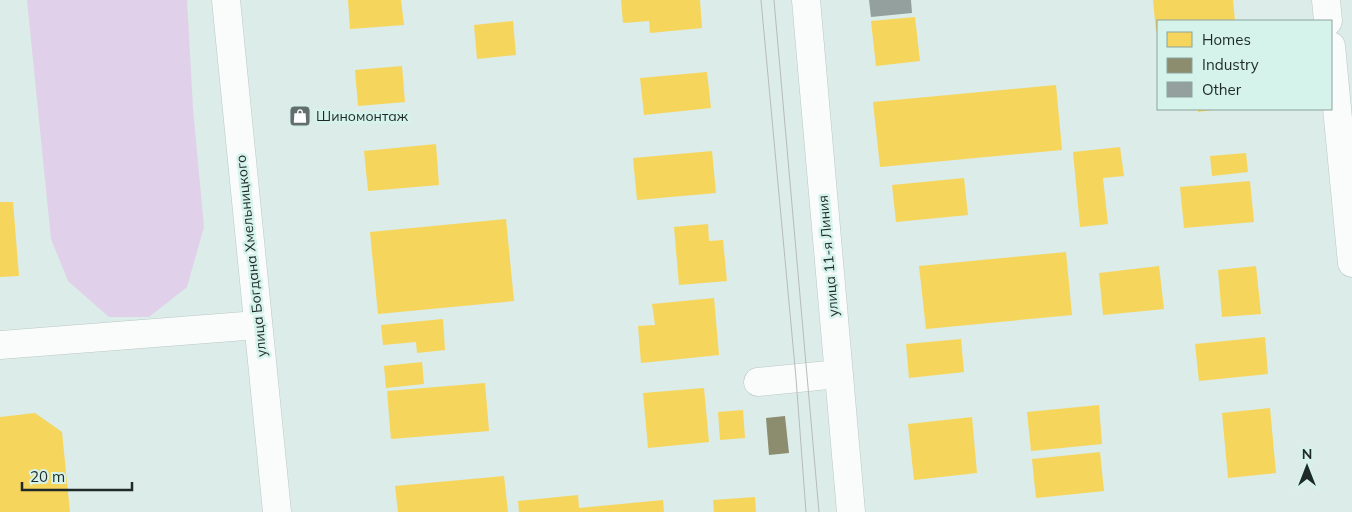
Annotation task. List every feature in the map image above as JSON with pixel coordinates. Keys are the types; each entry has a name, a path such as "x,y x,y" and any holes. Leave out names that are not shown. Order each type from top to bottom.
{"main road":[{"name":"улица Богдана Хмельницкого","path":"226,0 277,512"},
{"name":"улица 11-я Линия","path":"806,0 851,512"},
{"path":"1326,0 1328,20"},
{"path":"1332,56 1352,263"},
{"path":"0,346 258,325"},
{"path":"758,382 838,374"}],"shaded area":[{"path":"27,0 187,0 193,109 204,227 187,287 149,317 109,317 68,281 51,239"}],"building: Homes":[{"path":"348,0 401,0 404,25 350,29"},
{"path":"621,0 700,0 702,28 650,33 649,21 623,23"},
{"path":"1153,0 1233,0 1235,20 1157,20 1156,31"},
{"path":"915,17 920,61 876,66 871,21"},
{"path":"513,21 516,55 477,59 474,25"},
{"path":"402,66 405,102 358,106 355,70"},
{"path":"707,72 711,108 644,115 640,78"},
{"path":"1056,85 1062,150 880,167 873,102"},
{"path":"436,144 439,185 368,191 364,151"},
{"path":"1120,147 1124,176 1103,178 1108,224 1080,227 1073,152"},
{"path":"712,151 716,193 637,200 633,158"},
{"path":"1246,153 1248,172 1212,176 1210,156"},
{"path":"964,178 968,215 896,222 892,185"},
{"path":"1250,181 1254,222 1184,228 1180,187"},
{"path":"0,202 13,202 19,276 0,277"},
{"path":"506,219 514,301 378,314 370,232"},
{"path":"708,224 709,241 723,240 727,281 679,285 674,227"},
{"path":"1066,252 1072,315 926,329 919,266"},
{"path":"1159,266 1164,309 1103,315 1099,273"},
{"path":"1256,266 1261,314 1222,317 1218,270"},
{"path":"714,298 719,355 641,363 638,326 655,325 652,304"},
{"path":"443,319 445,350 417,353 416,342 383,345 381,325"},
{"path":"1265,337 1268,374 1199,381 1195,344"},
{"path":"961,339 964,372 909,378 906,344"},
{"path":"422,362 424,384 386,388 384,366"},
{"path":"485,383 489,431 391,439 387,391"},
{"path":"704,388 709,442 648,448 643,393"},
{"path":"1099,405 1102,444 1031,451 1027,412"},
{"path":"1270,408 1276,473 1228,478 1222,413"},
{"path":"743,410 745,438 720,440 718,412"},
{"path":"35,413 62,432 70,512 0,512 0,417"},
{"path":"972,417 977,473 914,480 908,424"},
{"path":"1100,452 1104,491 1036,498 1032,459"},
{"path":"504,476 508,512 398,512 395,486"},
{"path":"578,495 579,508 663,500 664,512 519,512 518,501"},
{"path":"755,497 756,512 714,512 713,500"}],"building: Industry":[{"path":"785,416 789,453 769,455 766,418"}],"building: Other":[{"path":"869,0 911,0 912,13 871,17"}],"tram line":[{"path":"761,0 796,378 806,512"},
{"path":"774,0 819,512"}],"place":[{"name":"Шиномонтаж","path":"300,116"}]}
